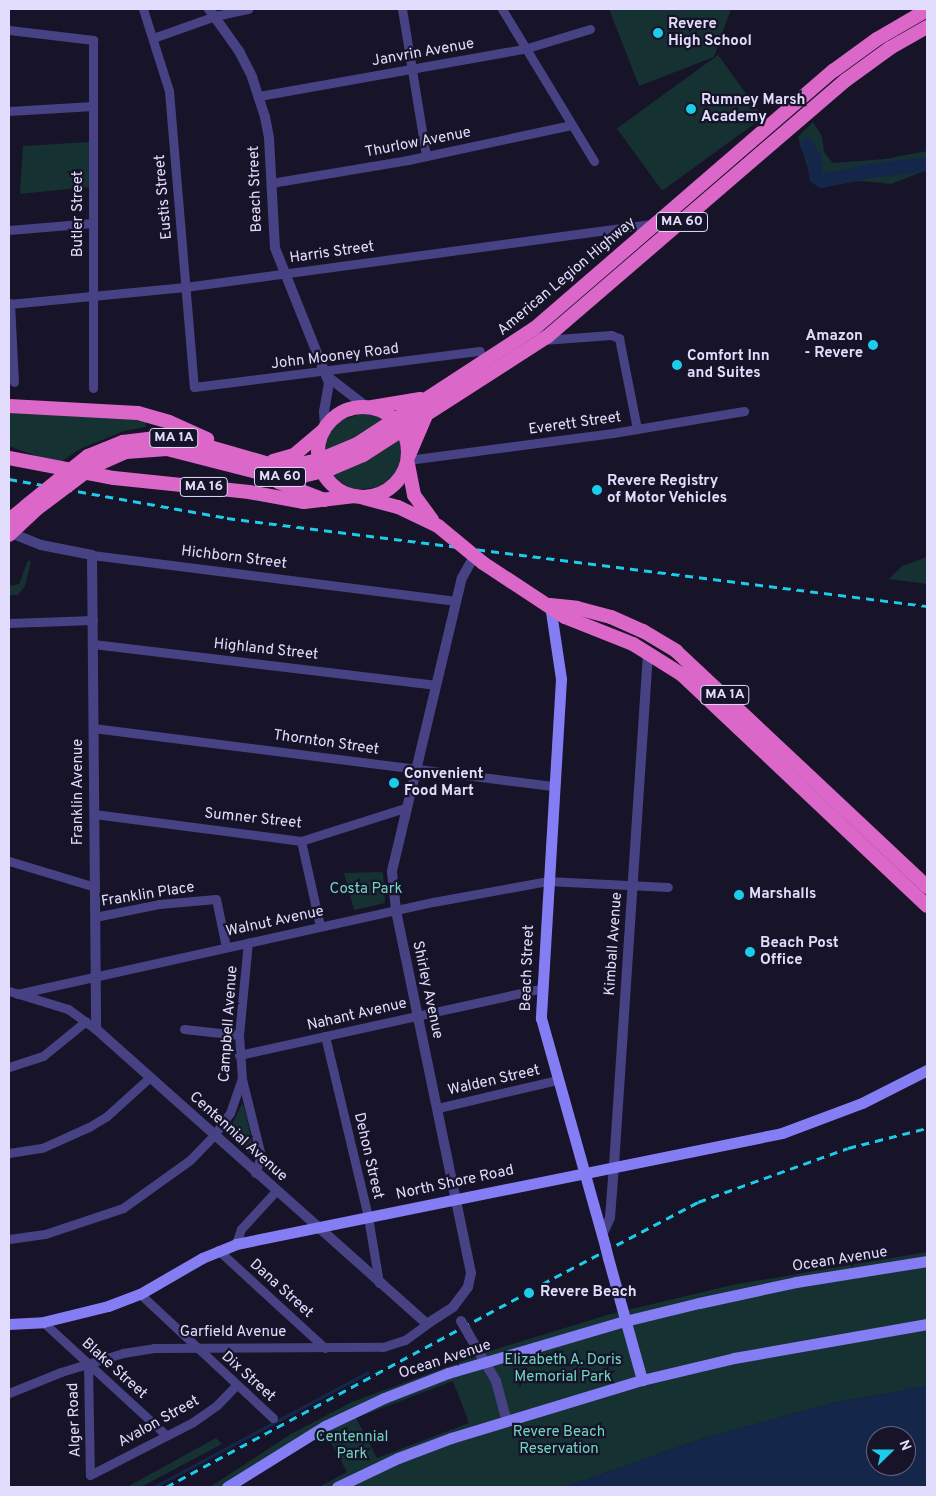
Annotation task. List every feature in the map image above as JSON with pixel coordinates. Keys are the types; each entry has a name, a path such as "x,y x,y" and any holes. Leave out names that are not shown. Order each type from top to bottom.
{"highway":[{"name":"American Legion Highway","path":"399,425 433,394 530,332 844,62 889,31 927,10"},
{"name":"American Legion Highway","path":"321,466 360,450 399,425 432,409 490,376 542,340 846,80 890,48 927,27"},
{"path":"368,407 433,394"},
{"path":"9,406 143,414 182,427 240,462"},
{"path":"368,407 399,425"},
{"name":"MA 1A","path":"240,462 261,462 290,456 325,429 341,413 368,407"},
{"path":"325,429 319,444 321,466 336,488 356,496 372,496 386,491 400,478 421,422 432,409"},
{"name":"MA 1A","path":"399,425 414,495 438,526 476,560 571,620 613,634 665,662 703,694 927,906"},
{"name":"MA 1A","path":"9,529 32,507 91,461 123,442 162,437 189,441 328,502 356,496 398,507 438,526"},
{"name":"MA 16","path":"9,458 121,478 235,490 304,502 328,502"},
{"name":"MA 60","path":"240,462 290,478 321,466"},
{"name":"MA 60","path":"261,462 290,466 321,466"},
{"name":"MA 1A","path":"550,605 577,608 611,617 654,637 676,651 927,887"}],"main road":[{"name":"Beach Street","path":"550,605 561,679 540,989 543,1030 642,1380"},
{"name":"North Shore Road","path":"912,1080 927,1070"},
{"name":"North Shore Road","path":"9,1324 43,1322 140,1294 218,1250 236,1244 614,1165 725,1147 782,1133 927,1074"},
{"name":"Ocean Avenue","path":"227,1487 290,1446 351,1413 416,1385 484,1362 625,1321 796,1282 927,1261"},
{"path":"336,1487 398,1458 506,1419 642,1380 734,1358 927,1324"}],"street":[{"name":"Eustis Street","path":"143,9 169,91 194,388"},
{"path":"153,38 212,12 248,9"},
{"path":"402,9 426,156"},
{"path":"502,9 594,161"},
{"name":"Beach Street","path":"212,12 239,50 259,96 269,138 273,236 283,274 325,372 330,389 324,412 325,429"},
{"name":"Butler Street","path":"9,30 93,40 93,388"},
{"name":"Janvrin Avenue","path":"259,96 524,48 590,30"},
{"path":"9,111 94,106"},
{"name":"Thurlow Avenue","path":"271,183 426,156 571,125"},
{"name":"Harris Street","path":"9,304 92,294 185,287 561,238 658,222"},
{"path":"9,230 93,223"},
{"path":"9,304 14,382"},
{"path":"542,340 611,335 619,338 637,429"},
{"name":"John Mooney Road","path":"194,388 480,351"},
{"name":"Beach Street","path":"325,372 334,384 368,407"},
{"name":"Everett Street","path":"408,460 637,429 744,411"},
{"name":"Hichborn Street","path":"9,529 41,545 92,555 456,601"},
{"name":"Franklin Avenue","path":"92,555 96,1029"},
{"name":"Shirley Avenue","path":"453,1307 468,1287 471,1278 438,1108 396,910 392,865 456,601 476,560"},
{"path":"9,623 92,620"},
{"name":"Highland Street","path":"93,644 436,685"},
{"name":"Kimball Avenue","path":"603,1240 610,1218 648,652"},
{"name":"Thornton Street","path":"93,728 554,786"},
{"name":"Sumner Street","path":"94,814 301,841 405,808"},
{"path":"301,841 320,926"},
{"path":"9,861 95,887"},
{"name":"Walnut Avenue","path":"13,993 396,910 547,881 668,887"},
{"name":"Franklin Place","path":"95,917 159,904 216,899 226,946"},
{"name":"Campbell Avenue","path":"9,1239 45,1234 123,1208 190,1160 214,1135 230,1113 242,1079 239,1035 248,942"},
{"name":"Nahant Avenue","path":"239,1055 540,989"},
{"name":"Centennial Avenue","path":"13,993 68,1009 86,1021 427,1324"},
{"path":"9,1067 43,1056 86,1021"},
{"path":"184,1029 239,1035"},
{"name":"Dehon Street","path":"325,1036 368,1217 379,1283"},
{"path":"9,1153 42,1148 89,1128 108,1116 149,1078"},
{"path":"242,1079 261,1156 255,1173"},
{"name":"Walden Street","path":"438,1108 557,1080"},
{"path":"236,1244 240,1229 276,1191"},
{"name":"Dana Street","path":"218,1250 325,1348"},
{"name":"Dix Street","path":"140,1294 273,1418"},
{"path":"453,1307 496,1380 506,1419"},
{"name":"Garfield Avenue","path":"9,1393 123,1353 154,1348 198,1350 391,1346 453,1307"},
{"name":"Blake Street","path":"43,1322 166,1435"},
{"name":"Alger Road","path":"88,1365 90,1476"},
{"name":"Avalon Street","path":"90,1476 217,1405 236,1385"}],"green space":[{"name":"Revere High School","path":"609,9 731,9 714,57 639,86"},
{"path":"718,55 763,117 662,191 617,128"},
{"path":"813,122 822,136 824,152 833,163 885,159 927,151 927,170 891,184 861,181 818,187 812,181 798,137"},
{"path":"89,142 89,187 20,194 23,146"},
{"path":"9,412 116,416 146,422 146,427 124,431 80,449 58,464 9,446"},
{"path":"364,413 384,419 352,439 325,450 327,437 339,421"},
{"path":"400,440 402,451 397,472 380,487 354,490 335,478 333,474 361,464"},
{"path":"927,557 927,584 889,579 902,566"},
{"path":"28,560 31,562 25,586 18,595 9,595 9,586 19,584"},
{"name":"Costa Park","path":"383,872 385,903 354,910 344,873"},
{"path":"242,1104 244,1106 256,1160 227,1134"},
{"name":"Revere Beach Reservation","path":"927,1252 927,1386 833,1403 701,1439 565,1487 319,1487 347,1472 326,1433 237,1487 210,1487 291,1434 352,1402 490,1351 607,1315 732,1285","holes":["453,1381 469,1423 377,1458 356,1418"]},
{"path":"216,1438 222,1444 141,1487 127,1487"}],"water":[{"path":"927,1386 927,1487 565,1487 701,1439 833,1403"}],"waterway":[{"path":"807,145 815,160 816,177 822,181 870,171 927,164"},
{"path":"154,1487 367,1373"}],"railway":[{"path":"9,479 227,518 927,606"},
{"path":"542,1284 698,1202 848,1148 927,1128"},
{"path":"166,1487 523,1295"}],"place":[{"name":"Revere High School","path":"658,33"},
{"name":"Rumney Marsh Academy","path":"691,109"},
{"name":"Amazon - Revere","path":"873,345"},
{"name":"Comfort Inn and Suites","path":"677,365"},
{"name":"Revere Registry of Motor Vehicles","path":"597,490"},
{"name":"Convenient Food Mart","path":"394,783"},
{"name":"Marshalls","path":"739,895"},
{"name":"Beach Post Office","path":"750,952"},
{"name":"Revere Beach","path":"529,1293"}],"park label":[{"name":"Elizabeth A. Doris Memorial Park","path":"563,1368"},
{"name":"Centennial Park","path":"352,1446"}]}
